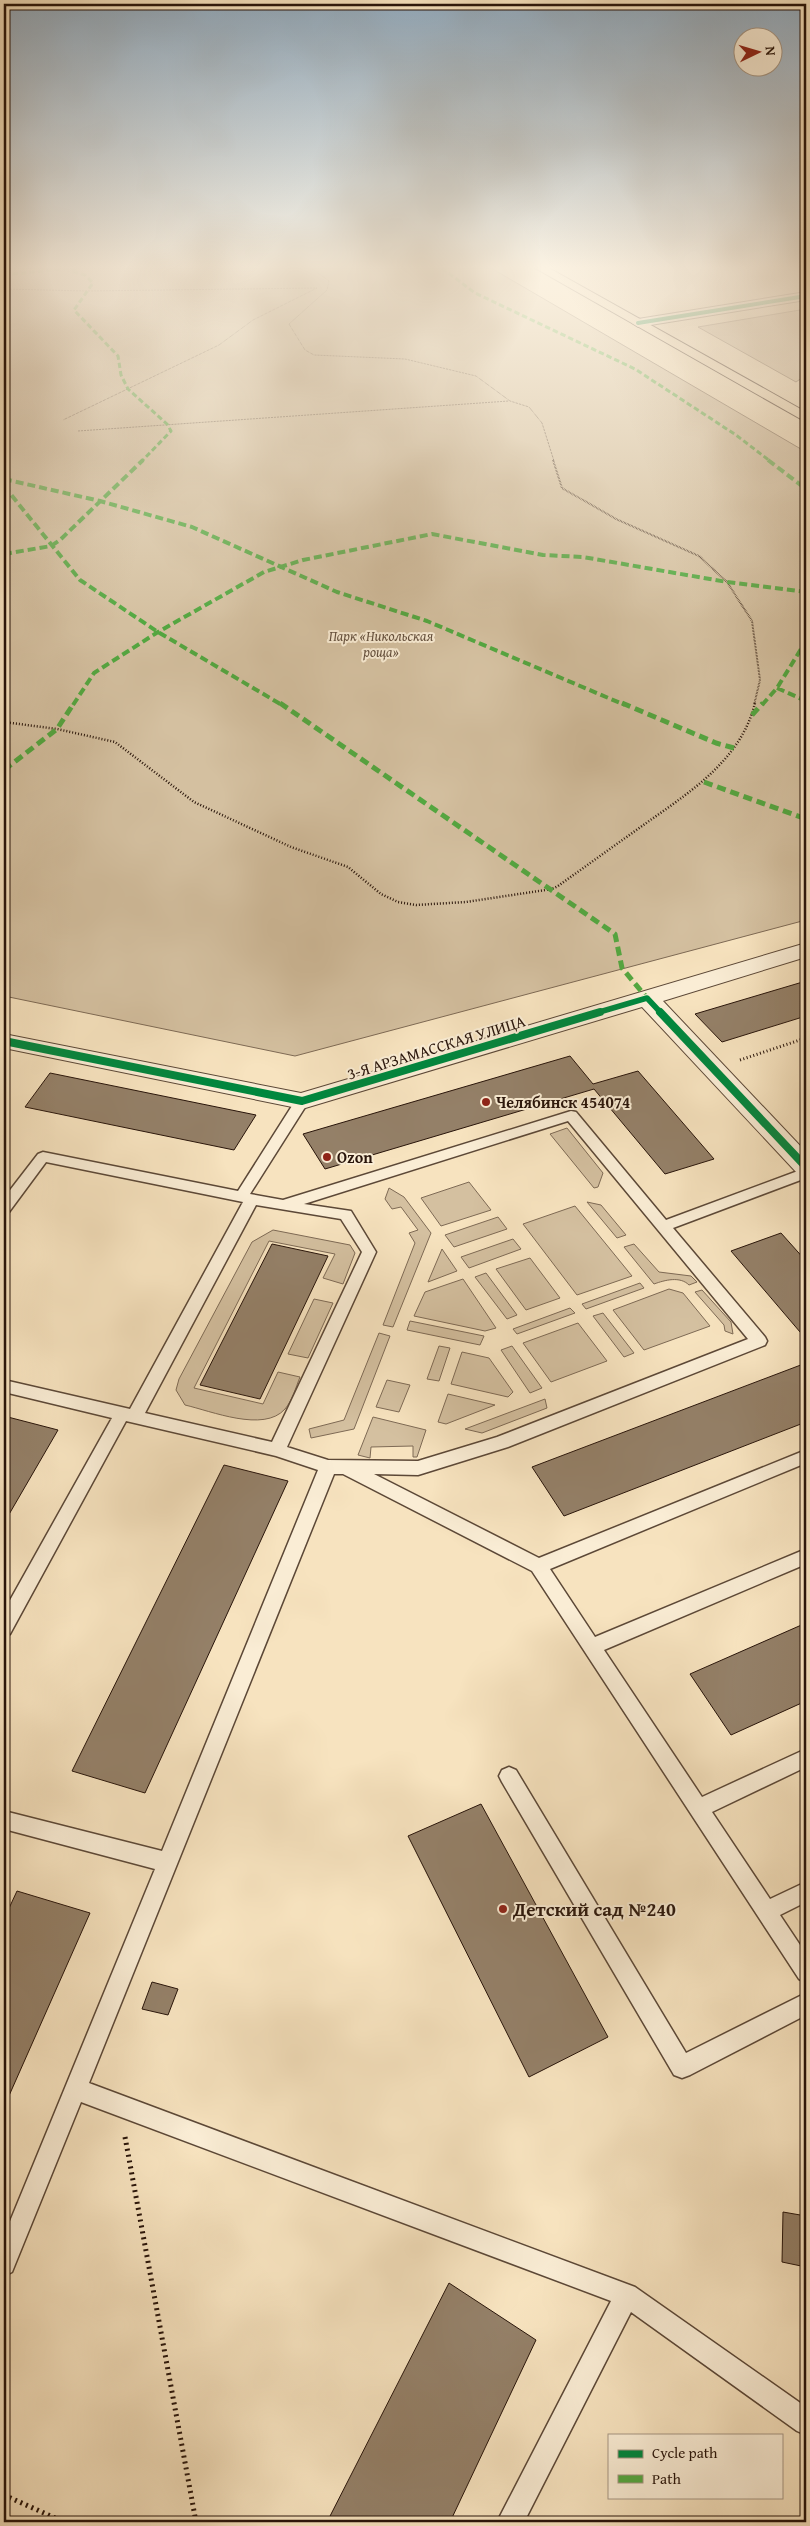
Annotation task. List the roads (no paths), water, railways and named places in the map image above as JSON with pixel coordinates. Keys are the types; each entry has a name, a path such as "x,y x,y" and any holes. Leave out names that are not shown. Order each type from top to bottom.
{"main road":[{"path":"749,386 806,418"}],"street":[{"name":"3-Я АРЗАМАССКАЯ УЛИЦА","path":"4,1041 302,1101 806,950"},
{"path":"647,998 806,1167"}],"lane":[{"path":"4,1628 128,1415 302,1101"},
{"path":"283,1205 571,1114 759,1341 502,1442 418,1468 337,1467"},
{"path":"4,1208 43,1157 283,1205 346,1215 369,1252 278,1450"},
{"path":"664,1226 806,1173"},
{"path":"4,1386 278,1450 337,1467 538,1566 806,1972"},
{"path":"538,1566 806,1456"},
{"path":"4,2264 166,1862 337,1467"},
{"path":"592,1647 806,1556"},
{"path":"698,1809 806,1758"},
{"path":"509,1776 682,2067 806,2004"},
{"path":"4,1820 166,1862"},
{"path":"766,1911 806,1892"},
{"path":"74,2090 627,2295 806,2422"},
{"path":"510,2522 627,2295"}],"place":[{"name":"Челябинск 454074","path":"486,1102"},
{"name":"Ozon","path":"327,1157"},
{"name":"Детский сад №240","path":"503,1909"}],"park label":[{"name":"Парк «Никольская роща»","path":"381,644"}]}
